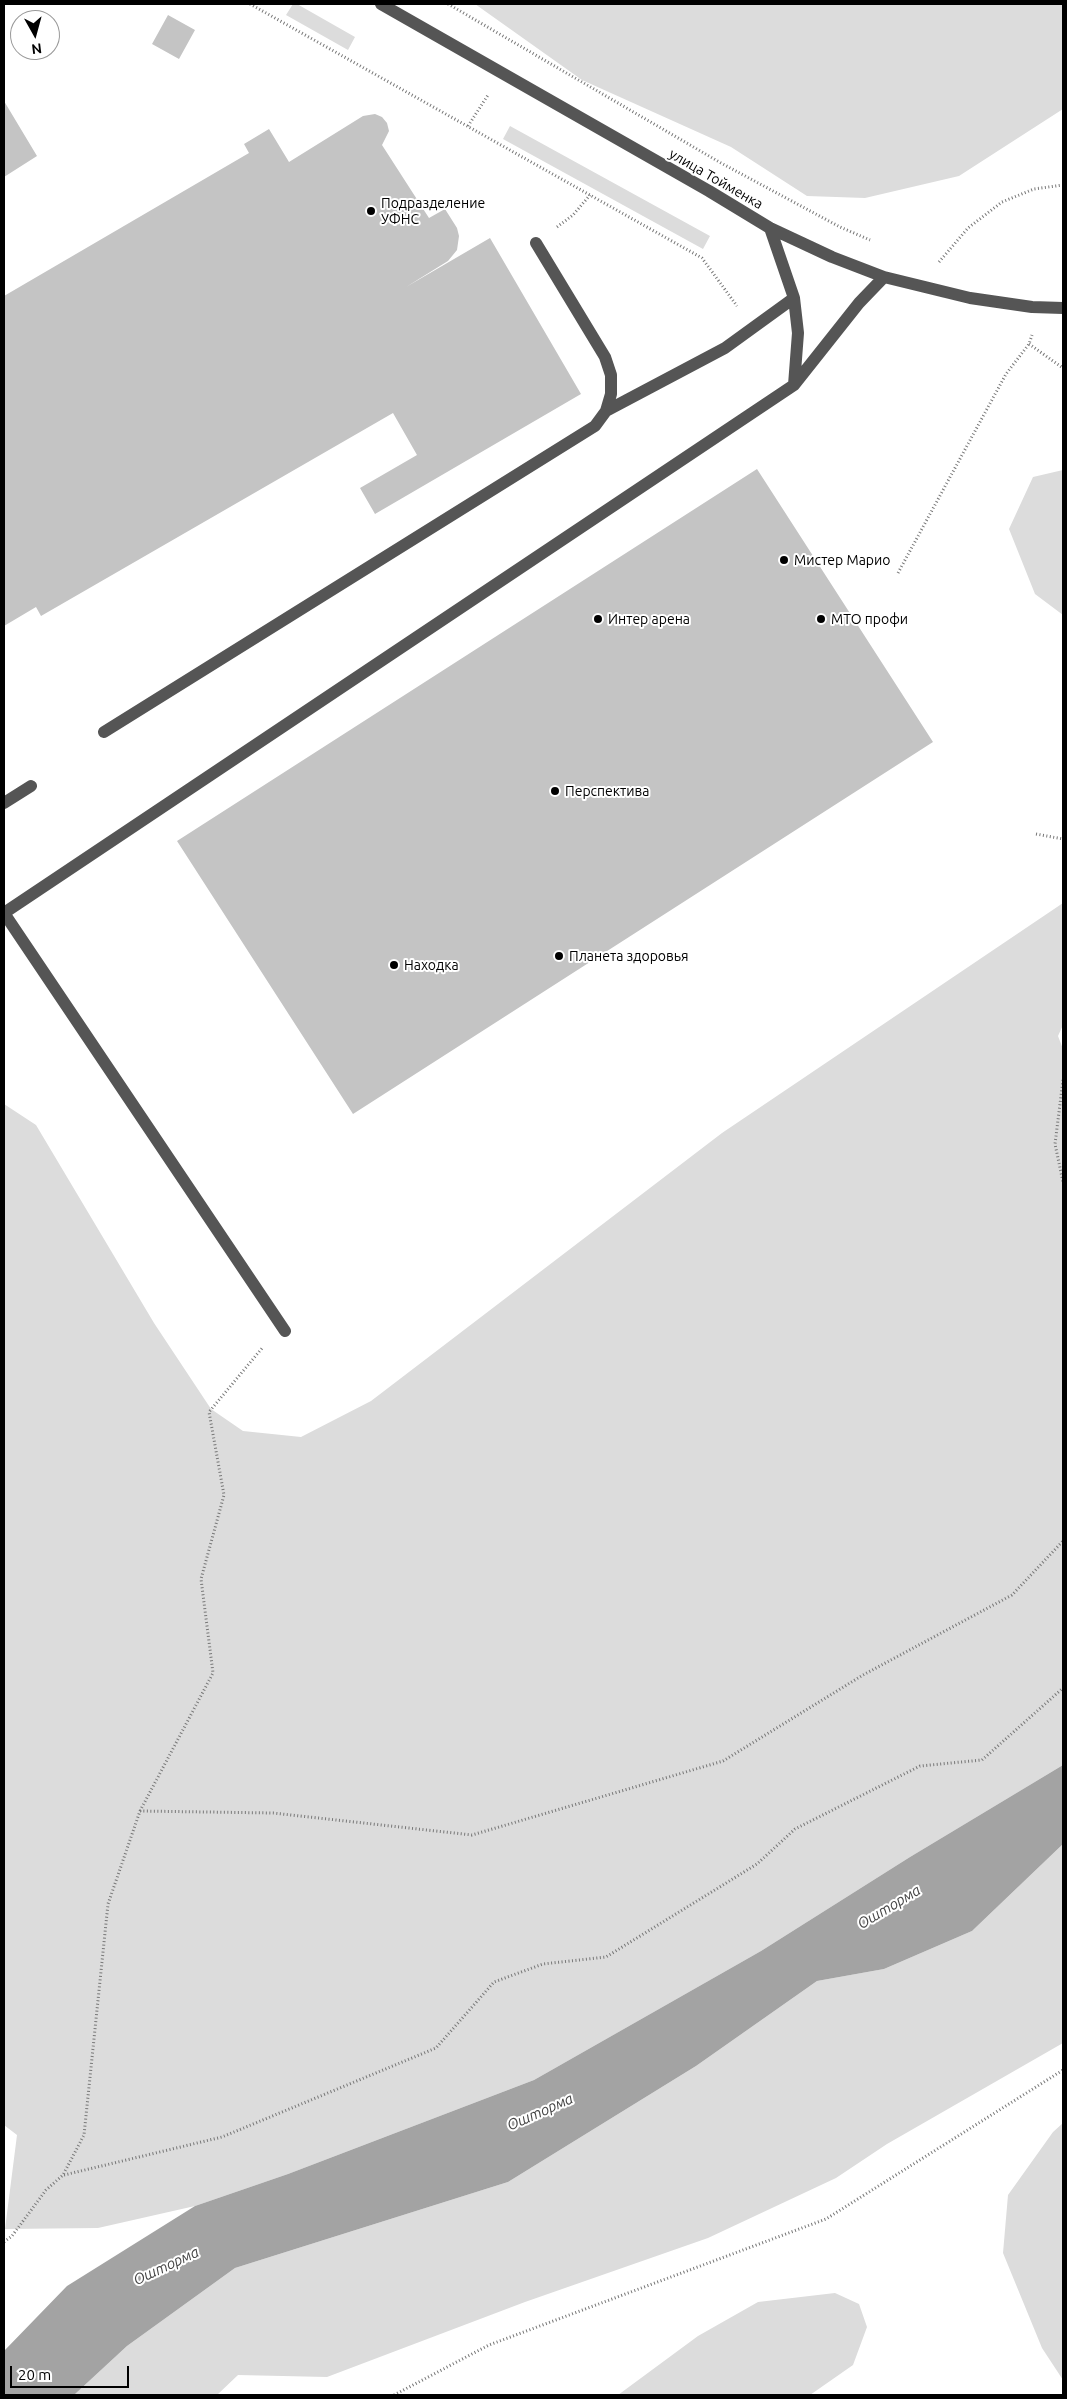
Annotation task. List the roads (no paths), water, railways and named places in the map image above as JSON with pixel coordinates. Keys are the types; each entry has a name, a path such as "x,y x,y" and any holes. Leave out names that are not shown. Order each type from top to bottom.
{"street":[{"name":"улица Тойменка","path":"381,4 709,191 770,228 832,257 884,277 970,298 1063,308"},
{"path":"770,228 794,298 798,333 794,385"},
{"path":"104,732 595,426 606,411 611,394 611,375 605,357 536,243"},
{"path":"285,1331 4,913 794,385 859,303 884,277"},
{"path":"606,411 725,348 794,298"},
{"path":"4,803 31,786"}],"water":[{"name":"Ошторма","path":"1063,1765 1063,1844 972,1931 884,1969 817,1981 696,2066 508,2182 235,2268 127,2346 74,2395 4,2395 4,2351 67,2286 195,2206 288,2174 534,2080 761,1951 910,1857"}],"place":[{"name":"Подразделение УФНС","path":"371,211"},
{"name":"Мистер Марио","path":"784,560"},
{"name":"Интер арена","path":"598,619"},
{"name":"МТО профи","path":"821,619"},
{"name":"Перспектива","path":"555,791"},
{"name":"Планета здоровья","path":"559,956"},
{"name":"Находка","path":"394,965"}]}
